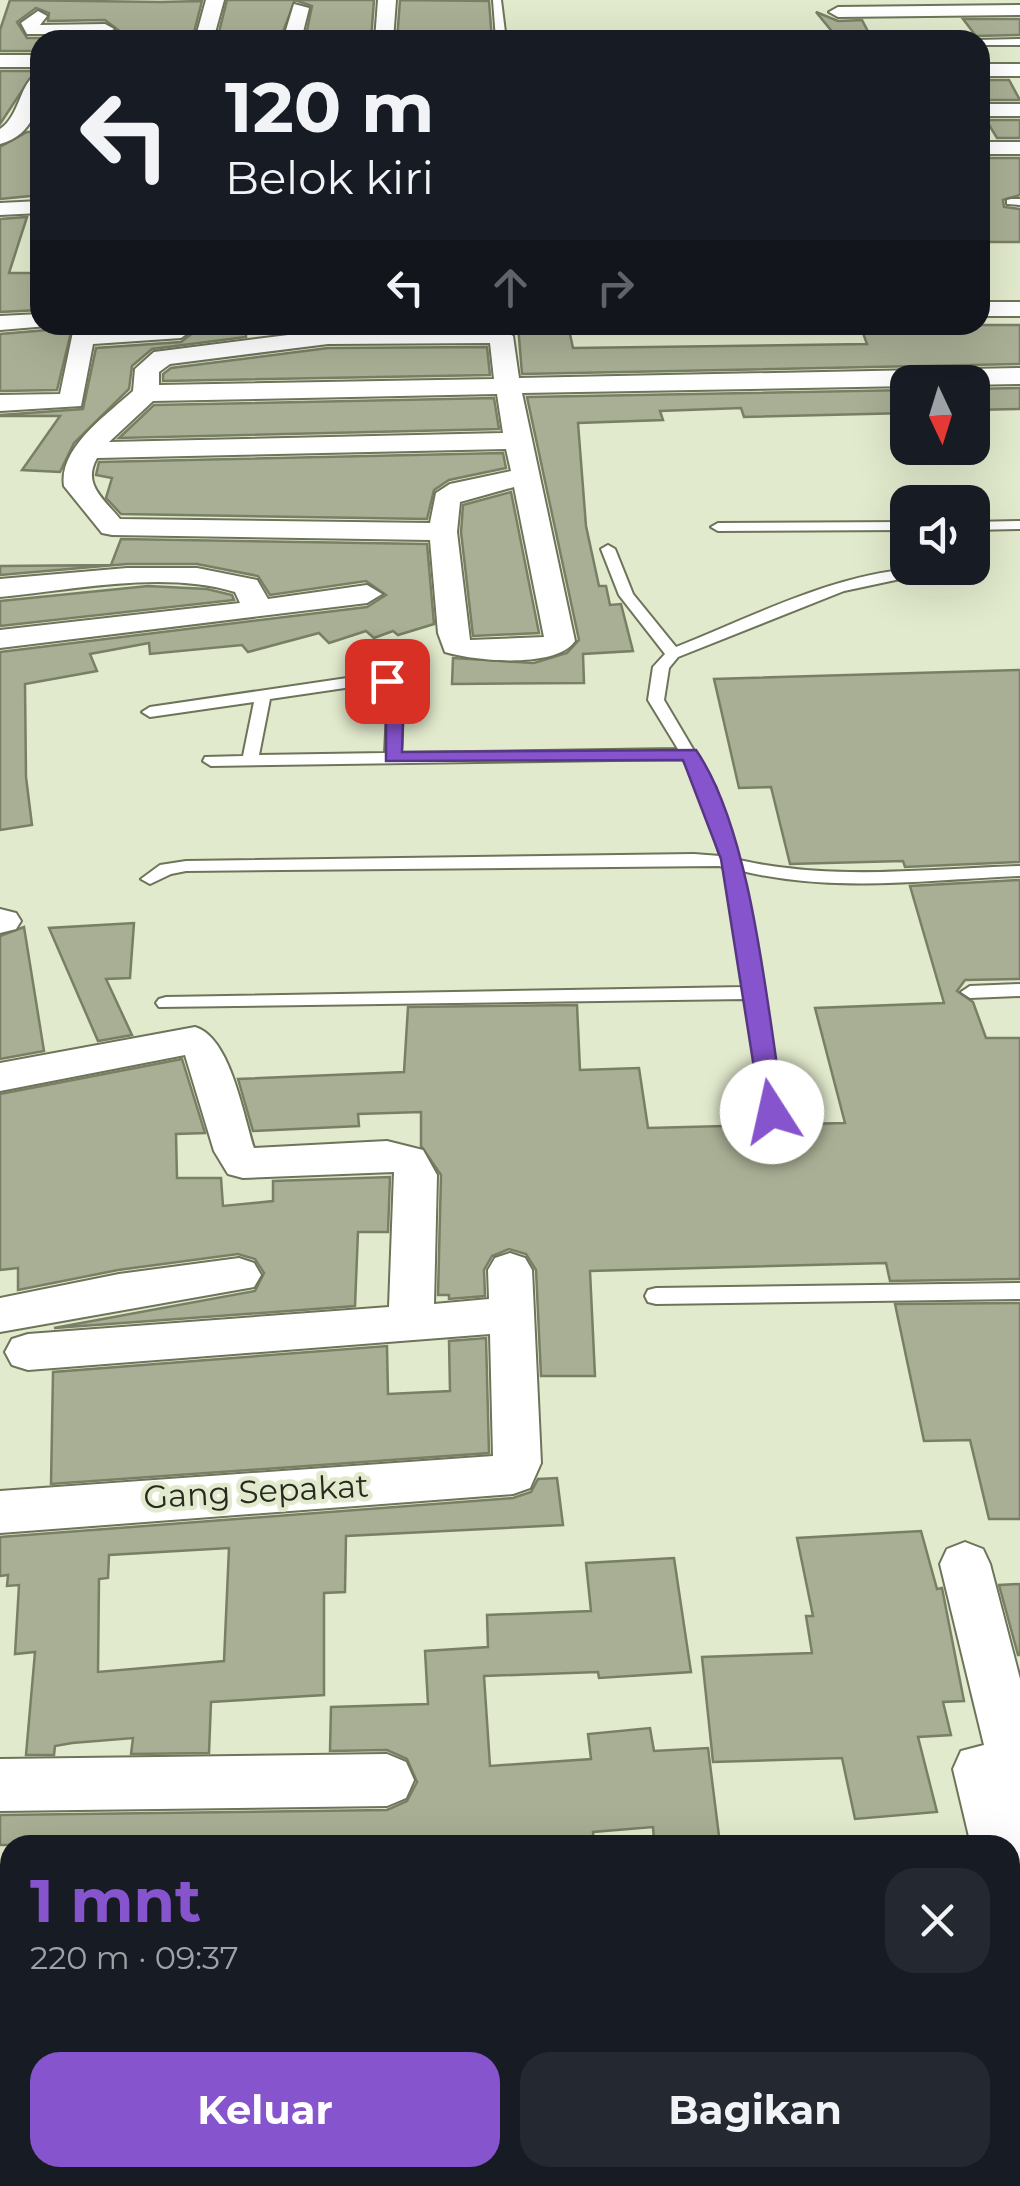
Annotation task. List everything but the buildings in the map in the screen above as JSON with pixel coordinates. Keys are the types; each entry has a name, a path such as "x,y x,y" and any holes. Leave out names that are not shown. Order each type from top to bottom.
{"street":[{"path":"207,30 215,0"},
{"path":"384,30 386,0"},
{"path":"294,30 300,8"},
{"path":"838,12 1020,10"},
{"path":"105,30 115,11"},
{"path":"38,16 31,29 45,30"},
{"path":"990,46 1020,45"},
{"path":"0,61 30,61"},
{"path":"990,70 1020,70"},
{"path":"0,138 15,131 30,105"},
{"path":"990,110 1020,110"},
{"path":"0,116 26,116"},
{"path":"990,148 1020,148"},
{"path":"0,209 30,208"},
{"path":"990,309 1020,309"},
{"path":"0,323 30,321"},
{"path":"0,404 72,401 82,337 115,335"},
{"path":"146,393 147,369 152,362 180,353 341,335"},
{"path":"501,335 517,441 528,476 560,641 554,647 470,650 456,644 443,532 446,499 451,493 528,476"},
{"path":"443,532 112,527 78,486 81,461 116,418 146,393 1020,376"},
{"path":"90,450 517,441"},
{"path":"0,588 160,576 230,581 247,586 258,608"},
{"path":"0,638 366,594"},
{"path":"0,1078 195,1040 243,1162 387,1156 408,1161 416,1175 411,1325"},
{"path":"28,1352 512,1315 510,1270"},
{"path":"0,1315 238,1275"},
{"path":"143,1288 152,1344"},
{"name":"Gang Sepakat","path":"0,1512 513,1474 518,1463 512,1315"},
{"path":"965,1564 1000,1776 999,1835"},
{"path":"0,1786 387,1780"}],"lane":[{"path":"497,0 501,30"},
{"path":"718,528 890,526"},
{"path":"990,526 1020,526"},
{"path":"608,549 626,595 673,654"},
{"path":"772,1112 731,859 700,770 656,700 662,667 673,654 840,587 890,577"},
{"path":"150,712 356,680 387,681 396,688 392,758"},
{"path":"250,761 263,694"},
{"path":"211,761 689,754"},
{"path":"150,879 166,868 186,866 731,859 744,867 796,876 1020,871"},
{"path":"970,992 1020,990"},
{"path":"166,1003 752,994"},
{"path":"656,1296 1020,1291"}],"route":[{"path":"387,681 396,688 392,758 689,754 700,770 731,859 772,1112"}]}
